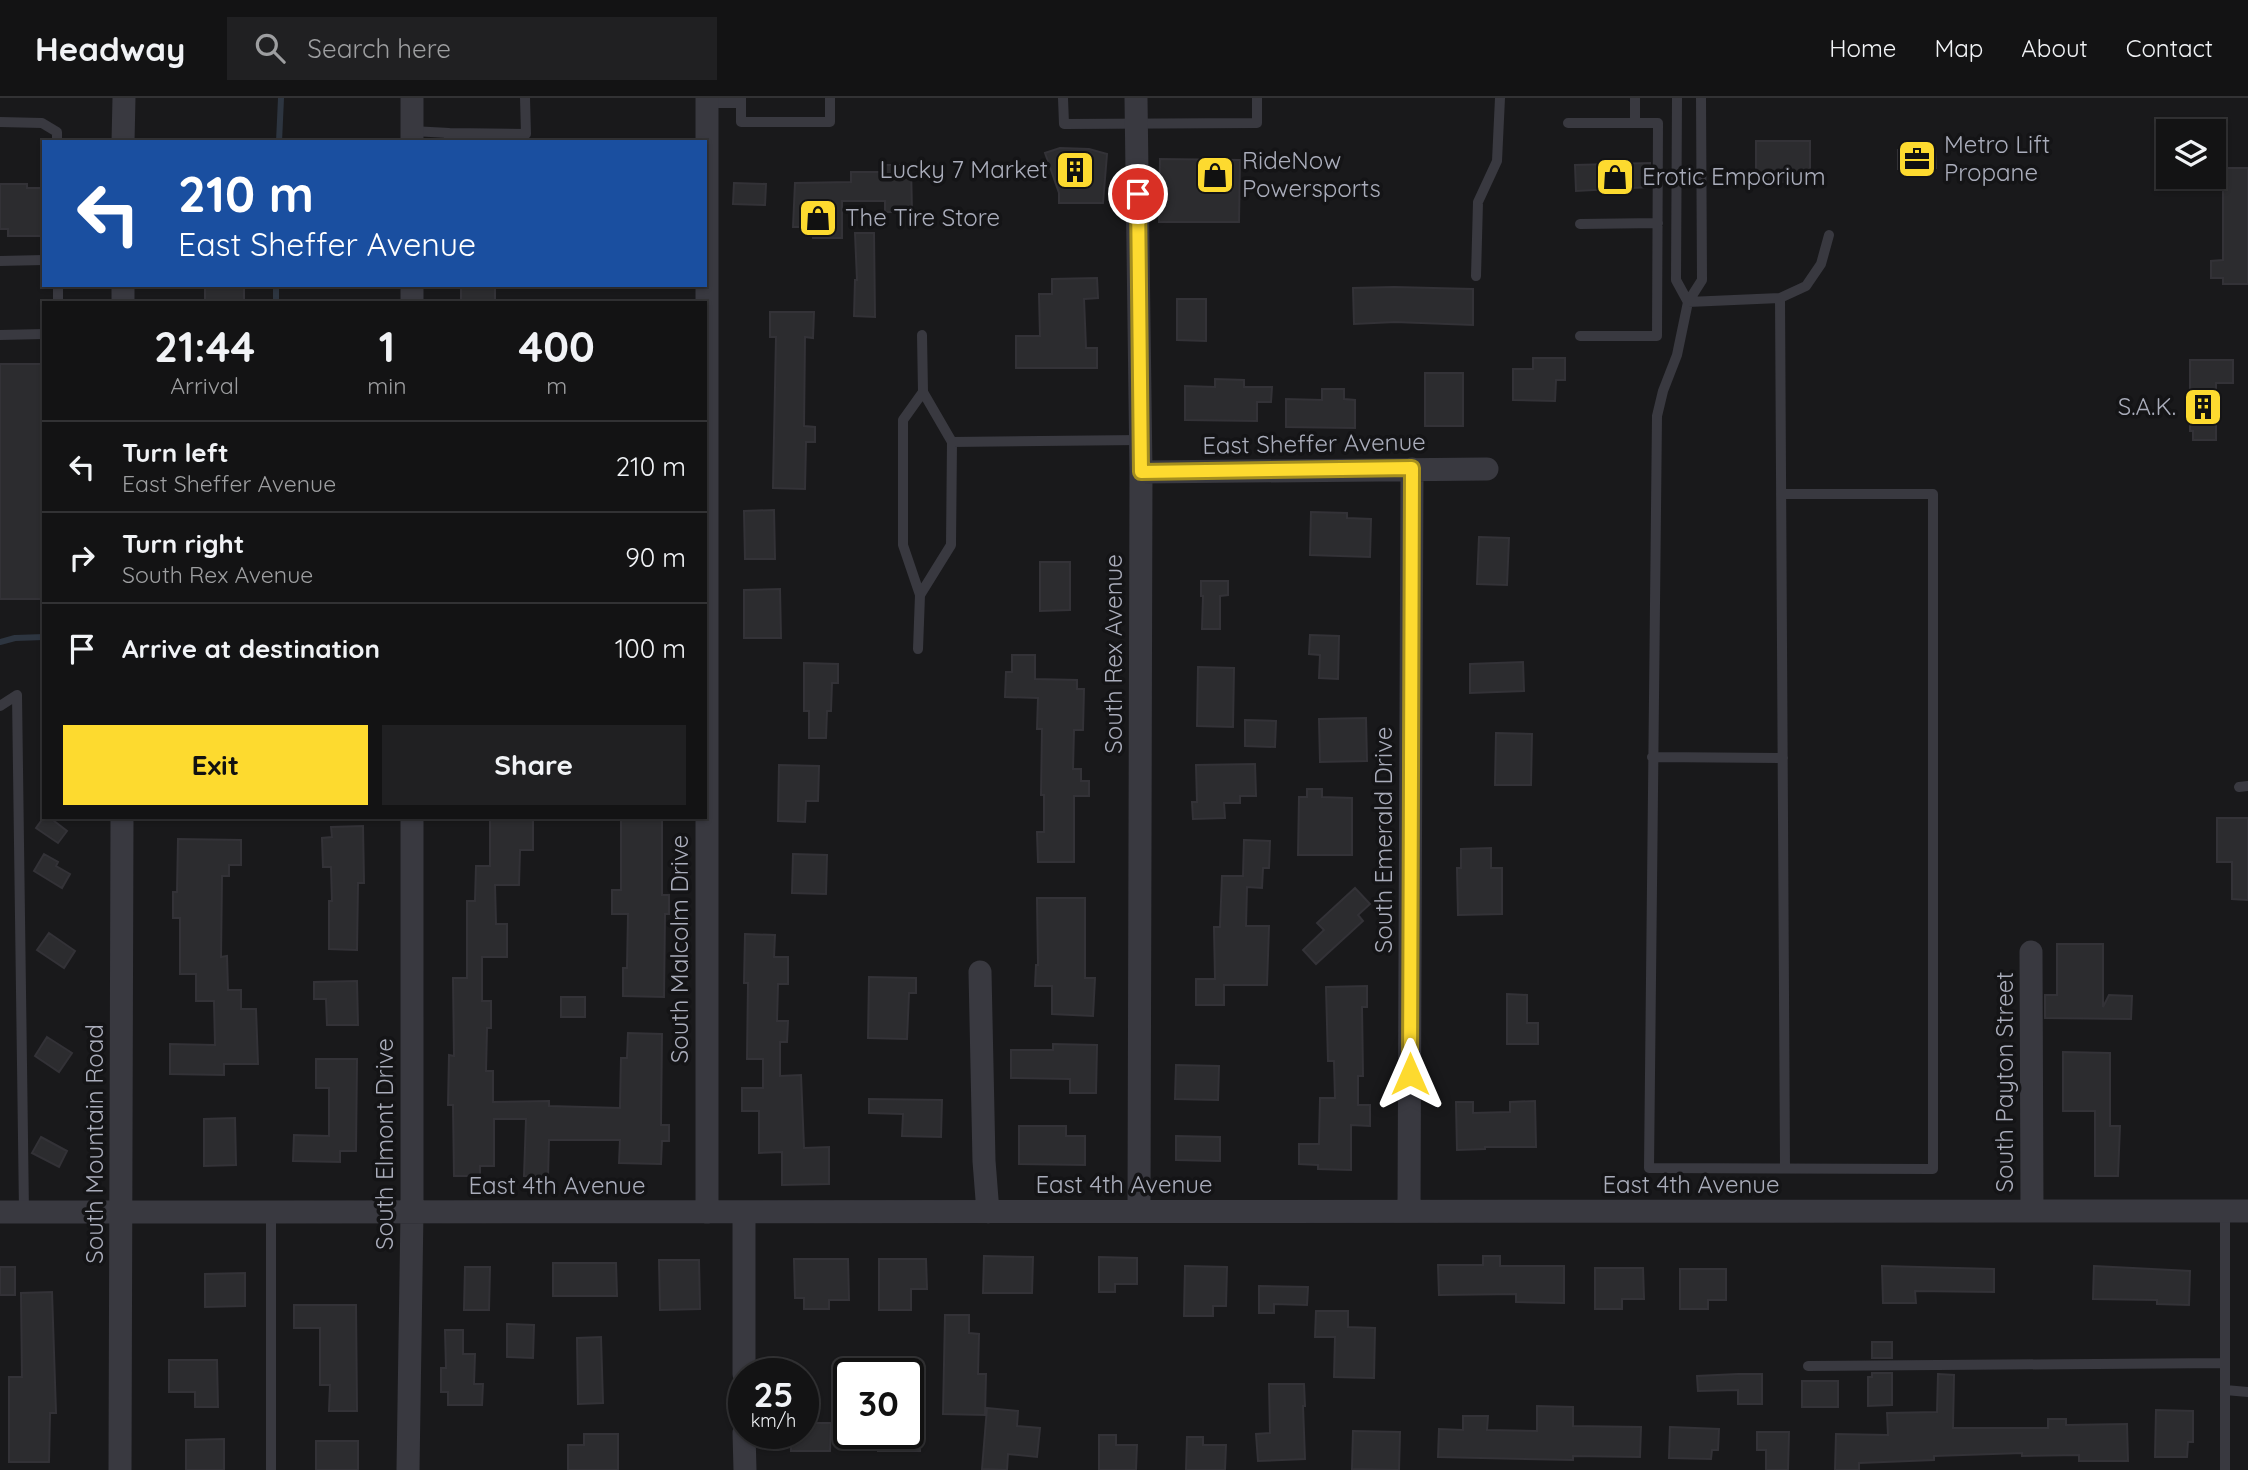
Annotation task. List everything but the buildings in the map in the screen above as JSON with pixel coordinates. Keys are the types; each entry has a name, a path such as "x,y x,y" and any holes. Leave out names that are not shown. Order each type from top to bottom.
{"street":[{"path":"123,140 124,98"},
{"path":"412,98 412,136"},
{"name":"South Rex Avenue","path":"1136,98 1141,472 1139,1210"},
{"name":"South Malcolm Drive","path":"707,100 707,1212"},
{"name":"South Emerald Drive","path":"1409,1211 1412,468"},
{"name":"East Sheffer Avenue","path":"1141,472 1487,469"},
{"name":"South Mountain Road","path":"120,1470 122,819"},
{"name":"South Elmont Drive","path":"408,1470 412,1212 412,819"},
{"name":"South Payton Street","path":"2031,952 2032,1211"},
{"path":"979,972 988,1212"},
{"name":"East 4th Avenue","path":"0,1212 2248,1212"},
{"path":"744,1212 744,1358"},
{"path":"744,1449 745,1470"}],"lane":[{"path":"412,136 526,134 525,98"},
{"path":"707,100 741,100 741,122 830,122 830,98"},
{"path":"1063,98 1064,124 1257,123 1257,98"},
{"path":"1476,276 1478,202 1497,161 1500,98"},
{"path":"1635,98 1635,123"},
{"path":"1677,98 1676,280 1688,302"},
{"path":"1701,98 1702,280 1688,302 1677,355 1657,416 1649,1168 1933,1169 1933,494 1781,494"},
{"path":"0,122 42,123 57,132 57,140"},
{"path":"1568,123 1658,123 1657,336 1580,336"},
{"path":"1580,224 1658,223"},
{"path":"1688,302 1780,298 1806,286 1821,264 1829,235"},
{"path":"0,261 42,260"},
{"path":"1780,298 1786,1168"},
{"path":"0,335 42,334"},
{"path":"920,595 951,545 952,442 923,392 922,335"},
{"path":"918,649 920,595 903,545 903,420 923,392"},
{"path":"952,442 1140,440"},
{"path":"0,706 17,695 24,1212"},
{"path":"1652,757 1783,758"},
{"path":"2225,1211 2225,1470"},
{"path":"271,1212 271,1470"},
{"path":"1808,1366 2225,1363"},
{"path":"2225,1390 2248,1392"}],"waterway":[{"path":"279,140 281,98"},
{"path":"276,287 276,301"},
{"path":"0,642 15,638 42,637"}],"place":[{"name":"Metro Lift Propane","path":"1917,159"},
{"name":"Lucky 7 Market","path":"1075,170"},
{"name":"RideNow Powersports","path":"1215,175"},
{"name":"Erotic Emporium","path":"1615,177"},
{"name":"The Tire Store","path":"818,218"},
{"name":"S.A.K.","path":"2203,407"}],"route":[{"path":"1138,194 1141,472 1412,468 1410,1074"}]}
